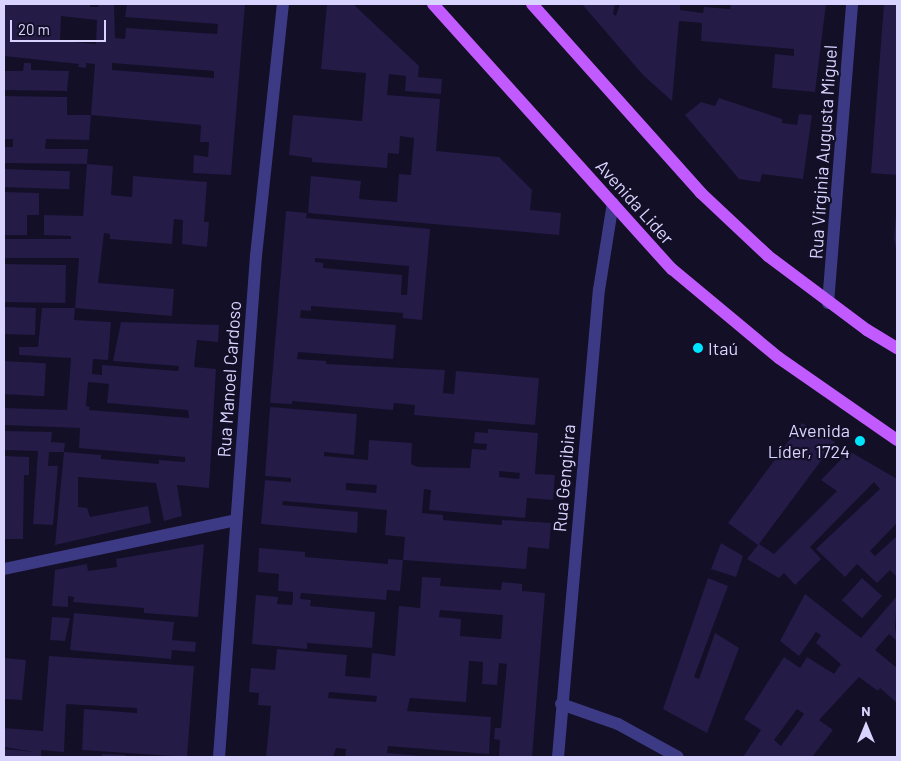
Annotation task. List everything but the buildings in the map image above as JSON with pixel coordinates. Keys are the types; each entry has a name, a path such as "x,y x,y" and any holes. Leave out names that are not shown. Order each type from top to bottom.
{"main road":[{"name":"Avenida Lider","path":"433,4 672,269 779,358 897,440"},
{"path":"532,4 702,193 768,256 828,303 897,348"}],"street":[{"name":"Rua Manoel Cardoso","path":"219,757 256,256 283,4"},
{"name":"Rua Virginia Augusta Miguel","path":"828,303 852,4"},
{"name":"Rua Gengibira","path":"558,757 561,704 599,290 612,204"},
{"path":"4,569 236,520"},
{"path":"561,704 618,724 678,757"}],"place":[{"name":"Itaú","path":"698,348"},
{"name":"Avenida Líder, 1724","path":"860,441"}]}
